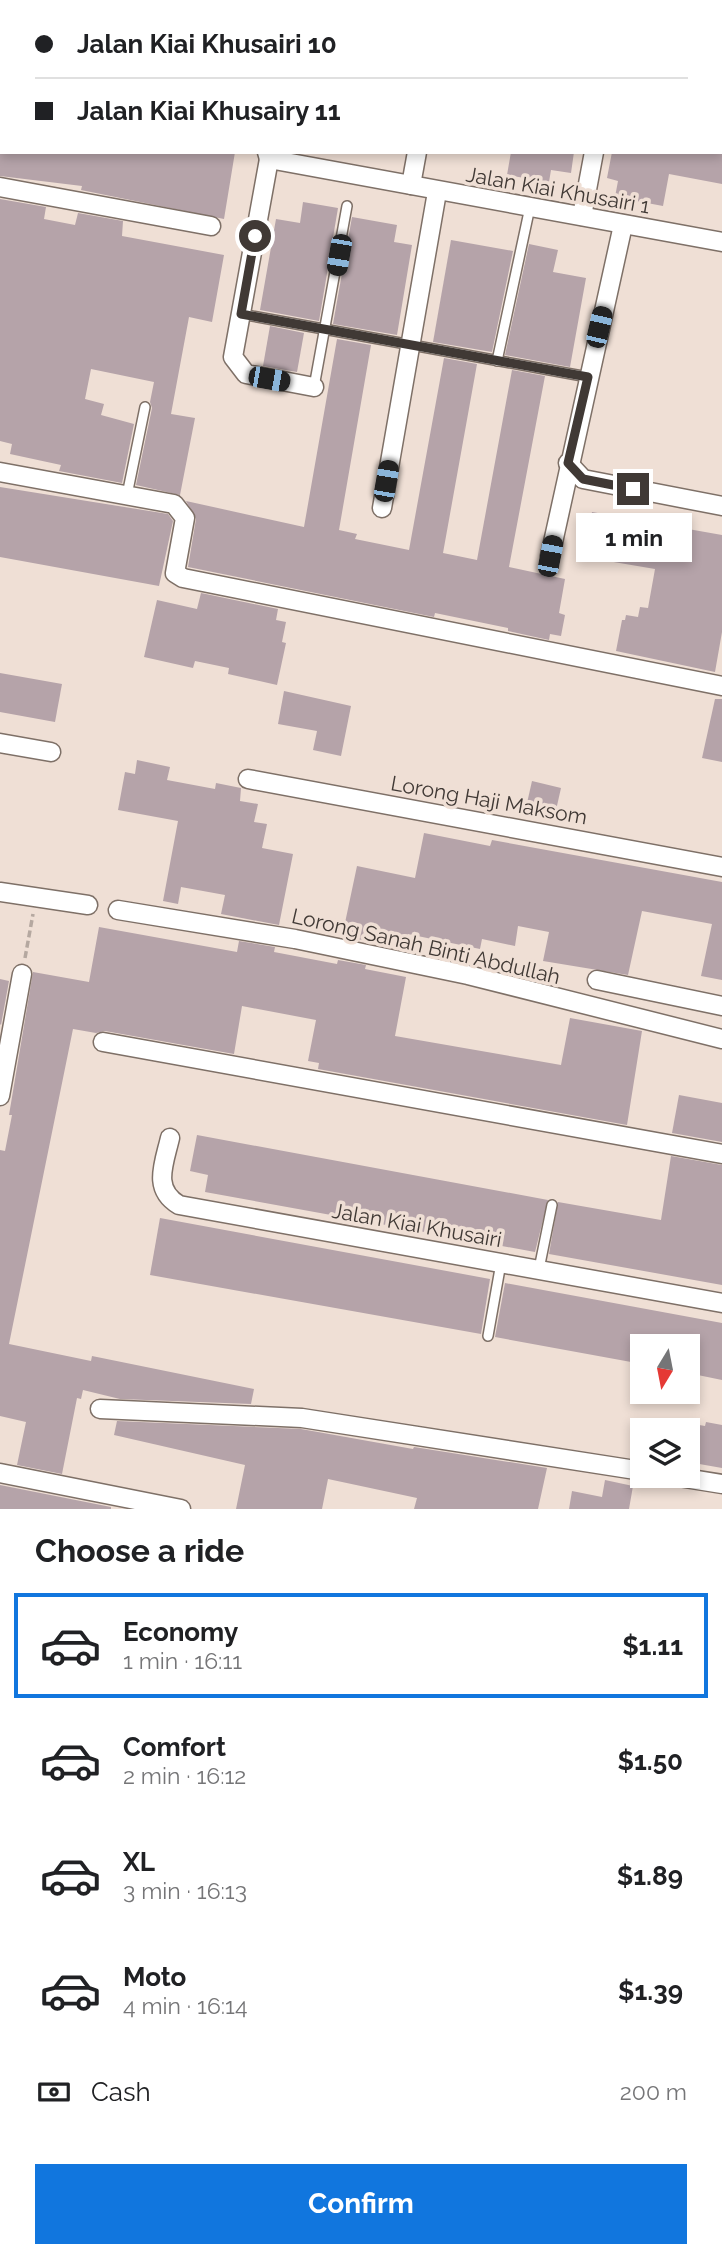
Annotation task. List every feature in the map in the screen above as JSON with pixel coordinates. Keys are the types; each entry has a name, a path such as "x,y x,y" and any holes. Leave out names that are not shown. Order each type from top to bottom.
{"street":[{"path":"411,185 417,154"},
{"path":"582,216 594,154"},
{"path":"268,156 233,357 246,374 314,387"},
{"name":"Jalan Kiai Khusairi 1","path":"268,156 437,192 722,242"},
{"path":"0,187 211,226"},
{"path":"382,508 437,192"},
{"path":"550,556 568,463 622,225"},
{"path":"568,463 583,479 722,506"},
{"path":"0,472 174,505 185,517 175,573 183,578 722,686"},
{"path":"0,743 51,752"},
{"name":"Lorong Haji Maksom","path":"248,779 722,867"},
{"path":"0,892 88,905"},
{"name":"Lorong Sanah Binti Abdullah","path":"118,910 309,941 468,975 722,1039"},
{"path":"0,1096 22,974"},
{"path":"597,980 722,1006"},
{"path":"103,1042 722,1154"},
{"name":"Jalan Kiai Khusairi","path":"170,1138 160,1184 166,1197 178,1205 722,1303"},
{"path":"100,1409 302,1418 630,1469"},
{"path":"0,1473 181,1509"},
{"path":"700,1480 722,1484"}],"lane":[{"path":"314,387 347,206"},
{"path":"497,361 530,207"},
{"path":"241,314 588,377"},
{"path":"127,495 145,407"},
{"path":"539,1269 552,1205"},
{"path":"488,1336 501,1263"}],"path":[{"path":"22,974 36,898"}],"building":[{"path":"0,154 235,154 224,219 81,190 82,186 0,176"},
{"path":"511,154 574,154 571,173 551,170 549,182 507,175"},
{"path":"612,154 722,154 722,184 669,174 663,206 615,197 618,181 607,178"},
{"path":"0,199 46,207 44,219 75,225 78,213 123,221 122,236 224,255 212,322 189,317 171,414 195,418 180,495 136,485 152,408 150,402 154,382 91,369 85,399 104,404 101,415 134,424 122,483 59,471 61,465 10,454 12,444 0,441"},
{"path":"303,202 338,208 319,321 260,310 276,219 300,223"},
{"path":"352,217 397,225 394,242 412,245 397,335 333,324"},
{"path":"451,240 513,251 492,352 433,342"},
{"path":"529,244 558,250 553,272 586,278 570,367 505,355"},
{"path":"270,326 304,333 297,372 263,366"},
{"path":"337,339 371,345 339,530 357,534 355,539 409,550 444,358 477,364 443,553 477,560 512,370 545,376 509,567 565,579 559,613 565,615 561,636 550,634 549,640 508,631 508,628 435,613 434,617 188,567 196,519 186,501 304,527"},
{"path":"0,487 168,514 173,521 159,586 0,557"},
{"path":"592,512 722,535 722,632 715,672 616,651 622,620 625,620 626,615 638,617 640,607 648,608 655,569 584,557"},
{"path":"201,593 278,609 276,620 286,622 282,642 286,643 277,685 228,674 229,668 195,661 193,668 144,657 157,600 197,609"},
{"path":"0,673 62,684 55,722 0,712"},
{"path":"284,691 351,706 341,756 313,750 317,731 278,724"},
{"path":"715,699 722,699 722,762 702,758"},
{"path":"137,760 170,767 167,780 215,789 216,783 241,788 240,801 258,804 254,822 267,824 262,848 293,854 279,925 221,914 225,895 181,887 178,904 163,901 178,821 118,810 125,772 135,774"},
{"path":"532,781 561,788 554,819 525,812"},
{"path":"424,833 490,846 492,840 722,882 722,980 701,976 712,924 642,911 628,975 543,961 549,932 518,926 515,946 482,939 480,949 408,934 405,946 342,937 357,866 415,878"},
{"path":"99,927 237,952 239,941 275,947 274,952 337,964 338,960 366,965 365,969 406,977 395,1036 561,1065 570,1018 642,1031 627,1125 318,1069 319,1063 308,1061 316,1020 242,1006 234,1054 105,1031 96,1033 73,1029 9,1344 91,1361 92,1356 254,1389 251,1404 120,1399 83,1390 81,1399 77,1398 62,1474 17,1465 26,1422 0,1416 0,1150 5,1151 12,1115 9,1115 33,972 89,982"},
{"path":"0,979 9,981 1,1025 0,1024"},
{"path":"679,1095 722,1103 722,1142 672,1133"},
{"path":"197,1135 548,1200 535,1252 205,1192 208,1175 190,1171"},
{"path":"671,1156 722,1165 722,1285 549,1254 558,1202 661,1220"},
{"path":"160,1218 490,1279 481,1334 150,1275"},
{"path":"505,1283 722,1323 722,1380 700,1375 700,1334 630,1334 630,1362 495,1337"},
{"path":"117,1421 301,1429 413,1449 414,1447 547,1468 538,1509 414,1509 417,1498 328,1479 322,1509 236,1509 245,1465 114,1435"},
{"path":"706,1422 722,1425 722,1468 700,1464 700,1425 705,1426"},
{"path":"605,1480 633,1488 629,1509 569,1509 572,1491 602,1497"},
{"path":"0,1485 111,1507 111,1509 0,1509"}],"route":[{"path":"255,236 241,314 588,377 568,463 583,479 633,489"}]}
